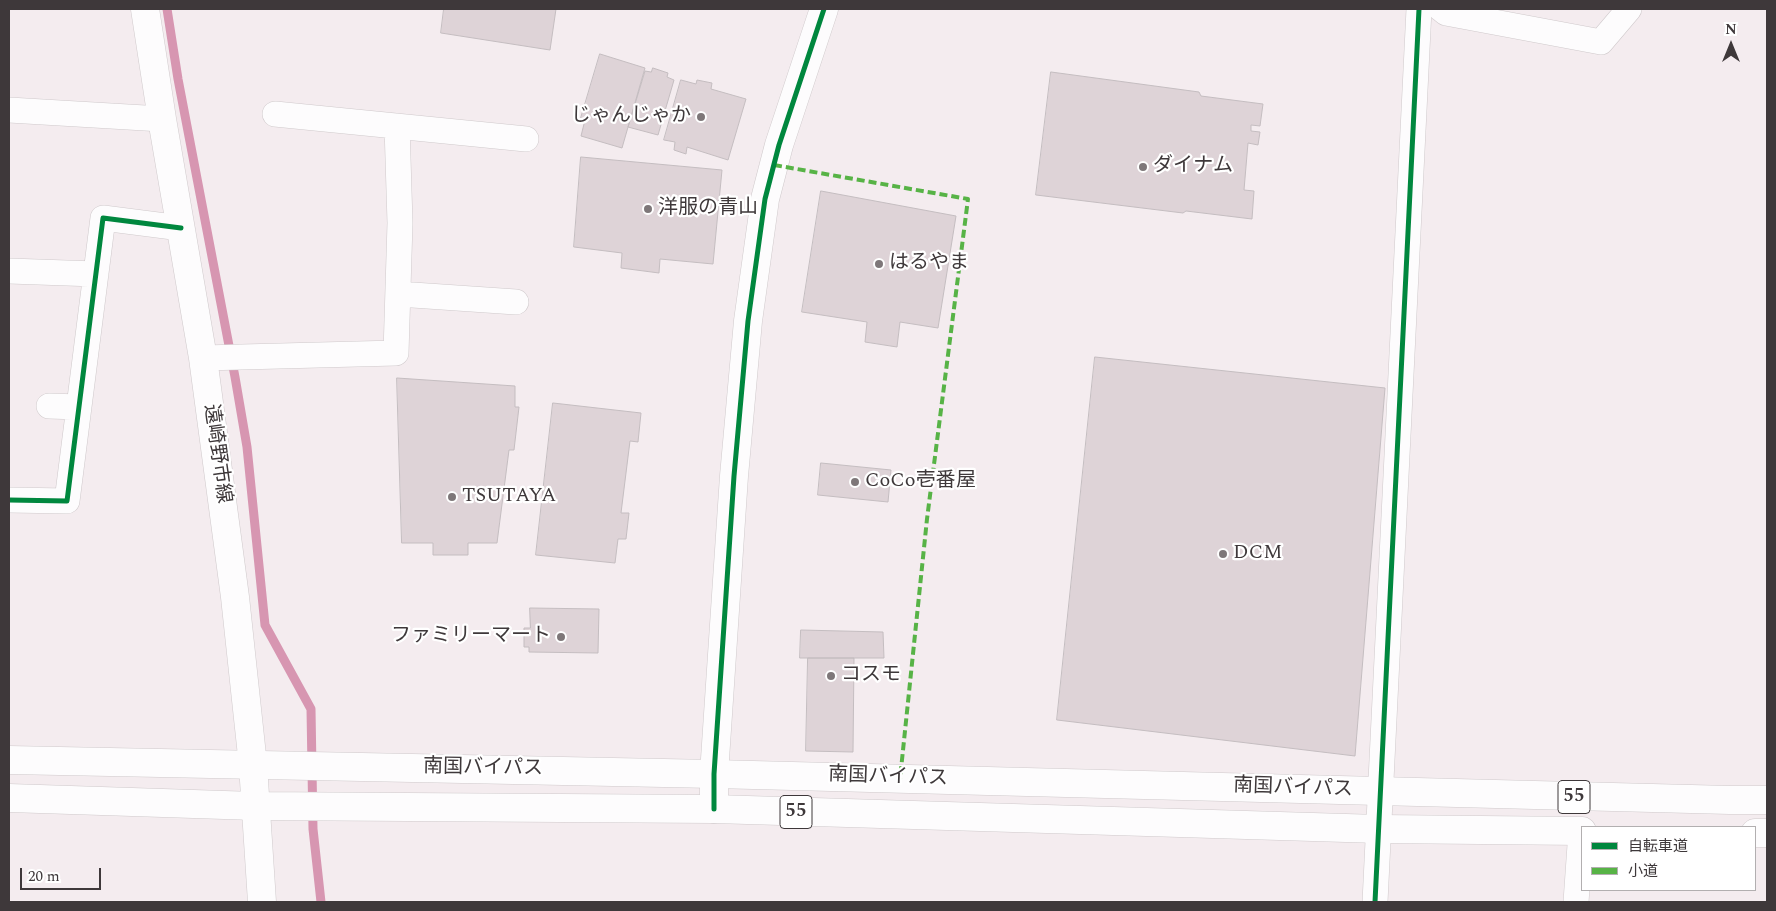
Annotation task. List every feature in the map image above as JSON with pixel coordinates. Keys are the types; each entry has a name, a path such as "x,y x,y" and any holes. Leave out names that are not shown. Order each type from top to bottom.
{"main road":[{"name":"遠崎野市線","path":"145,9 181,228 213,358 253,766 262,902"},
{"path":"714,809 714,774 734,476 748,320 765,199 781,137 824,9"},
{"name":"南国バイパス","path":"9,760 714,774 1381,792 1767,800"},
{"name":"南国バイパス","path":"9,798 255,806 714,809 1379,829 1581,831"}],"street":[{"path":"1375,902 1419,9"},
{"path":"1441,9 1446,13 1601,42 1629,9"},
{"path":"9,110 162,119"},
{"path":"275,114 526,139"},
{"path":"213,358 396,353 400,222 397,126"},
{"path":"9,500 67,501 103,218 181,228"},
{"path":"9,271 96,274"},
{"path":"398,294 516,302"},
{"path":"50,406 80,407"},
{"path":"1576,902 1581,843"}],"building":[{"path":"444,9 556,9 550,50 441,33"},
{"path":"600,54 645,68 622,148 581,136 585,120 581,118"},
{"path":"653,68 668,73 667,77 674,80 658,135 628,127 645,71 651,72"},
{"name":"ダイナム","path":"1051,72 1199,92 1201,96 1263,104 1260,126 1251,125 1251,131 1260,132 1258,145 1248,143 1244,190 1254,191 1252,219 1186,211 1183,213 1036,195"},
{"path":"681,80 696,84 697,80 712,83 711,89 746,99 728,160 687,147 686,154 674,150 675,142 664,140"},
{"name":"洋服の青山","path":"581,157 722,170 713,264 660,259 659,273 621,268 622,253 574,247"},
{"name":"はるやま","path":"821,191 956,216 938,328 900,322 897,347 865,342 867,322 802,312"},
{"name":"DCM","path":"1095,357 1385,388 1355,756 1057,720"},
{"name":"TSUTAYA","path":"397,378 515,386 515,407 519,407 514,450 509,450 497,543 468,543 468,555 433,555 433,543 402,543"},
{"path":"553,403 641,413 638,442 630,441 621,513 629,513 626,539 618,539 615,563 536,555"},
{"name":"CoCo壱番屋","path":"821,463 891,470 888,502 818,495"},
{"name":"ファミリーマート","path":"530,608 599,609 598,653 529,652 529,647 524,647 524,628 530,628"},
{"path":"801,630 883,632 884,658 800,658"},
{"path":"808,658 854,658 853,752 806,751"}],"waterway":[{"path":"167,9 178,79 247,447 265,625 311,709 313,829 321,902"}],"marked path":[{"path":"774,165 968,199 927,519 900,779"}],"cycle path":[{"path":"714,809 714,774 734,476 748,321 765,199 779,145 824,9"},
{"path":"1375,902 1419,9"},
{"path":"9,500 67,501 103,218 181,228"}],"place":[{"name":"じゃんじゃか","path":"701,117"},
{"name":"ダイナム","path":"1143,167"},
{"name":"洋服の青山","path":"648,209"},
{"name":"はるやま","path":"879,264"},
{"name":"CoCo壱番屋","path":"855,482"},
{"name":"TSUTAYA","path":"452,497"},
{"name":"DCM","path":"1223,554"},
{"name":"ファミリーマート","path":"561,637"},
{"name":"コスモ","path":"831,676"}]}
